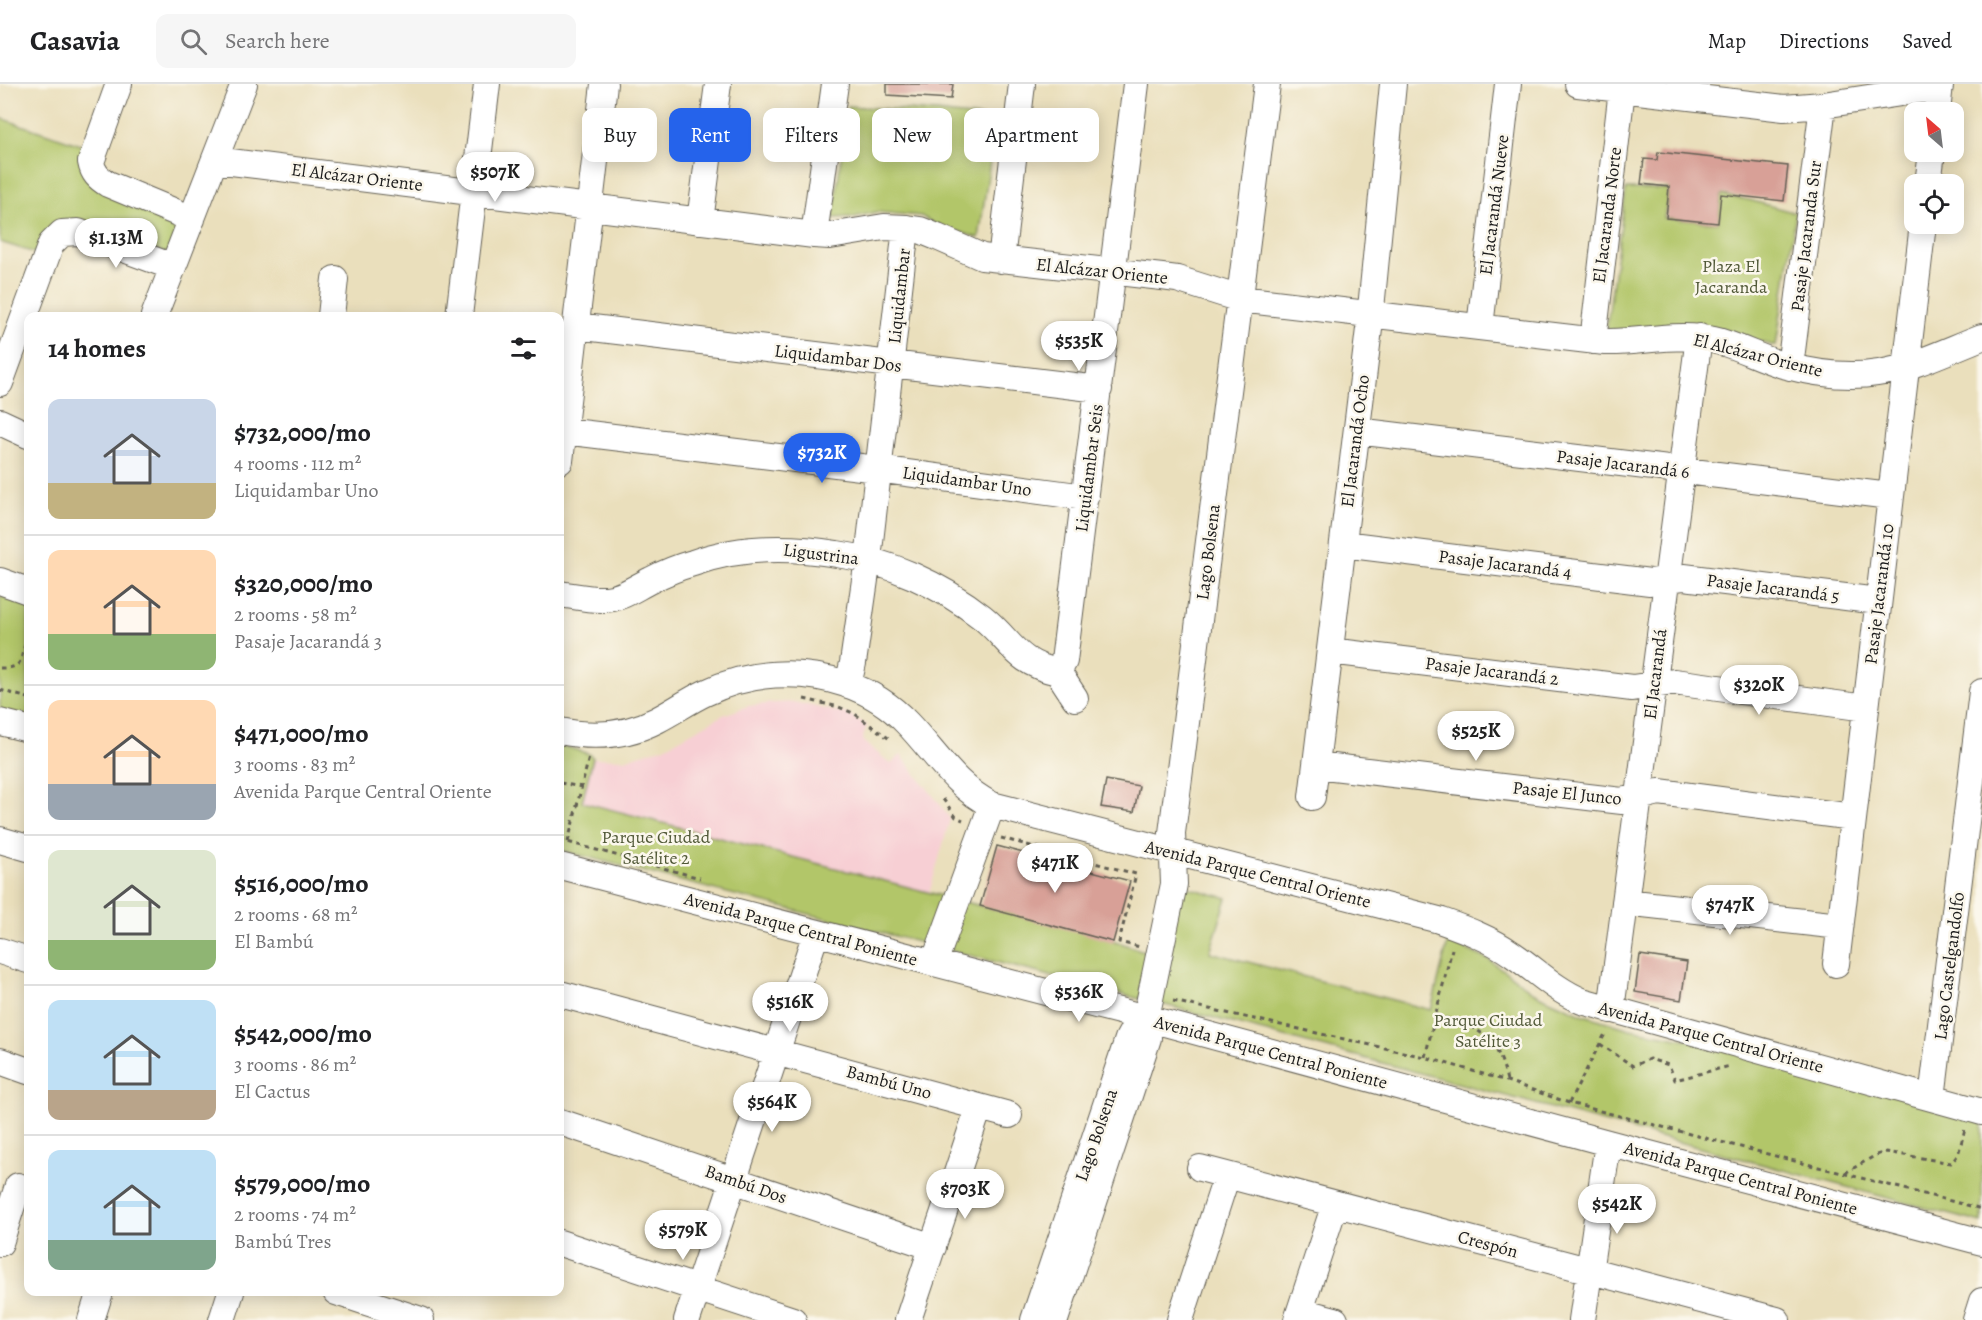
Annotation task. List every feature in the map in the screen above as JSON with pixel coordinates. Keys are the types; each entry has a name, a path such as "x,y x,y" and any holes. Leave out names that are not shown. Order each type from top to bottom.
{"street":[{"path":"119,84 91,162 93,170 101,180 108,184 192,219"},
{"path":"156,312 244,84"},
{"path":"460,312 487,84"},
{"path":"564,431 604,84"},
{"path":"700,221 718,84"},
{"path":"814,236 835,84"},
{"path":"1001,260 1022,84"},
{"name":"Liquidambar Seis","path":"1058,672 1064,661 1136,84"},
{"name":"Lago Bolsena","path":"1055,1320 1065,1259 1128,1039 1148,1007 1174,884 1172,832 1267,84"},
{"name":"El Jacarandá Ocho","path":"1312,797 1357,431 1393,84"},
{"name":"El Jacarandá Nueve","path":"1480,327 1508,84"},
{"path":"1578,84 1784,108 1823,105 1940,86 1938,102"},
{"name":"El Jacaranda Norte","path":"1593,341 1622,89"},
{"name":"Pasaje Jacaranda Sur","path":"1790,367 1823,105"},
{"name":"El Alcázar Oriente","path":"215,160 814,236 830,236 884,227 906,228 920,230 982,257 1178,279 1240,299 1593,341 1617,342 1661,337 1699,338 1725,343 1790,367 1842,375 1879,373 1905,366 1982,337"},
{"name":"Liquidambar","path":"848,685 868,559 906,228"},
{"path":"26,312 51,244 62,233 78,232 173,267"},
{"name":"Pasaje Jacarandá 10","path":"1836,964 1922,234"},
{"path":"332,312 336,279"},
{"path":"0,383 24,318"},
{"name":"Liquidambar Dos","path":"576,326 1099,389"},
{"name":"El Jacarandá","path":"1609,1021 1699,338"},
{"path":"0,422 24,433"},
{"name":"Liquidambar Uno","path":"564,431 1085,497"},
{"name":"Pasaje Jacarandá 6","path":"1357,431 1890,496"},
{"name":"Pasaje Jacarandá 4","path":"1343,544 1650,582 1667,579"},
{"name":"Ligustrina","path":"564,595 598,599 617,597 693,562 754,550 804,549 868,559 916,578 948,594 986,620 1014,651 1027,661 1038,667 1058,672"},
{"name":"Pasaje Jacarandá 5","path":"1667,579 1684,577 1878,601"},
{"path":"0,581 24,590"},
{"name":"Pasaje Jacarandá 2","path":"1330,651 1632,688 1674,682 1866,708"},
{"path":"1058,672 1075,698"},
{"name":"Avenida Parque Central Oriente","path":"564,732 588,735 631,730 658,720 695,698 724,685 763,675 815,676 848,685 891,708 965,788 992,805 1450,924 1500,946 1560,991 1582,1001 1609,1021 1932,1098 1973,1120"},
{"name":"Lago Castelgandolfo","path":"1932,1098 1982,692"},
{"path":"0,722 24,728"},
{"name":"Pasaje El Junco","path":"1316,765 1622,801 1659,792 1853,817"},
{"path":"934,963 992,805"},
{"path":"0,840 24,847"},
{"name":"Avenida Parque Central Poniente","path":"564,867 934,963 1148,1007 1608,1143 1982,1242"},
{"path":"1625,902 1840,926"},
{"path":"687,1320 816,933"},
{"path":"0,951 24,959"},
{"name":"Bambú Uno","path":"564,995 1009,1115"},
{"path":"0,1061 24,1070"},
{"path":"908,1320 980,1107"},
{"name":"Bambú Dos","path":"564,1123 933,1247"},
{"path":"1582,1320 1608,1143"},
{"name":"Crespón","path":"1200,1168 1777,1320"},
{"path":"1180,1320 1227,1175"},
{"path":"0,1243 16,1185"},
{"path":"1335,1204 1298,1315 1335,1320"},
{"path":"564,1244 792,1320"},
{"name":"Lago Bolsena","path":"1034,1320 1065,1259"},
{"path":"91,1320 99,1296"},
{"path":"222,1320 230,1296"},
{"path":"349,1300 421,1320"},
{"path":"1976,1320 1982,1301"}],"path":[{"path":"0,668 18,664 24,655"},
{"path":"0,690 24,697"},
{"path":"798,698 839,707 855,714 895,744"},
{"path":"568,842 590,754"},
{"path":"564,784 582,787"},
{"path":"942,797 956,817 997,836 1136,874 1119,942 1141,947"},
{"path":"564,841 703,878"},
{"path":"1425,1058 1452,947"},
{"path":"1148,1007 1190,1004 1425,1058 1507,1080 1569,1102 1982,1209"},
{"path":"1436,1016 1459,1021 1485,1036 1495,1046 1503,1060 1507,1080"},
{"path":"1569,1102 1600,1044 1609,1021"},
{"path":"1600,1044 1633,1066 1649,1059 1669,1065 1674,1080 1730,1066"},
{"path":"1845,1173 1876,1155 1886,1152 1951,1163 1958,1155 1973,1120"}],"shaded area":[{"path":"794,702 847,714 867,725 862,740 891,764 901,755 939,803 950,819 929,894 582,802 593,758 625,759 665,747 723,715 748,706"}],"green space":[{"path":"848,106 877,108 872,108 872,162 952,162 952,114 964,115 964,162 990,162 979,238 935,224 921,216 876,212 855,217 833,218 840,162 860,162 860,108 848,108"},
{"path":"0,118 90,148 88,166 182,221 168,254 84,225 41,255 0,242"},
{"name":"Plaza El Jacaranda","path":"1626,189 1669,189 1664,218 1718,223 1721,195 1796,213 1776,346 1736,336 1606,332"},
{"path":"0,596 24,603 24,718 0,711"},
{"name":"Parque Ciudad Satélite 2","path":"564,746 589,754 593,758 582,802 1115,941 1152,954 1140,999 564,851"},
{"name":"Parque Ciudad Satélite 3","path":"1179,885 1227,898 1210,952 1431,1010 1448,941 1489,960 1538,995 1584,1015 1630,1029 1695,1041 1982,1118 1982,1223 1154,1002"}],"building":[{"path":"887,84 953,84 951,99 887,95"},
{"path":"1658,152 1788,166 1784,201 1721,194 1718,223 1666,218 1669,187 1641,184 1644,159 1657,160"},
{"path":"1106,780 1139,786 1134,812 1101,807"},
{"path":"997,846 1130,881 1113,942 980,906"},
{"path":"1640,955 1687,962 1681,1000 1635,992"}]}
